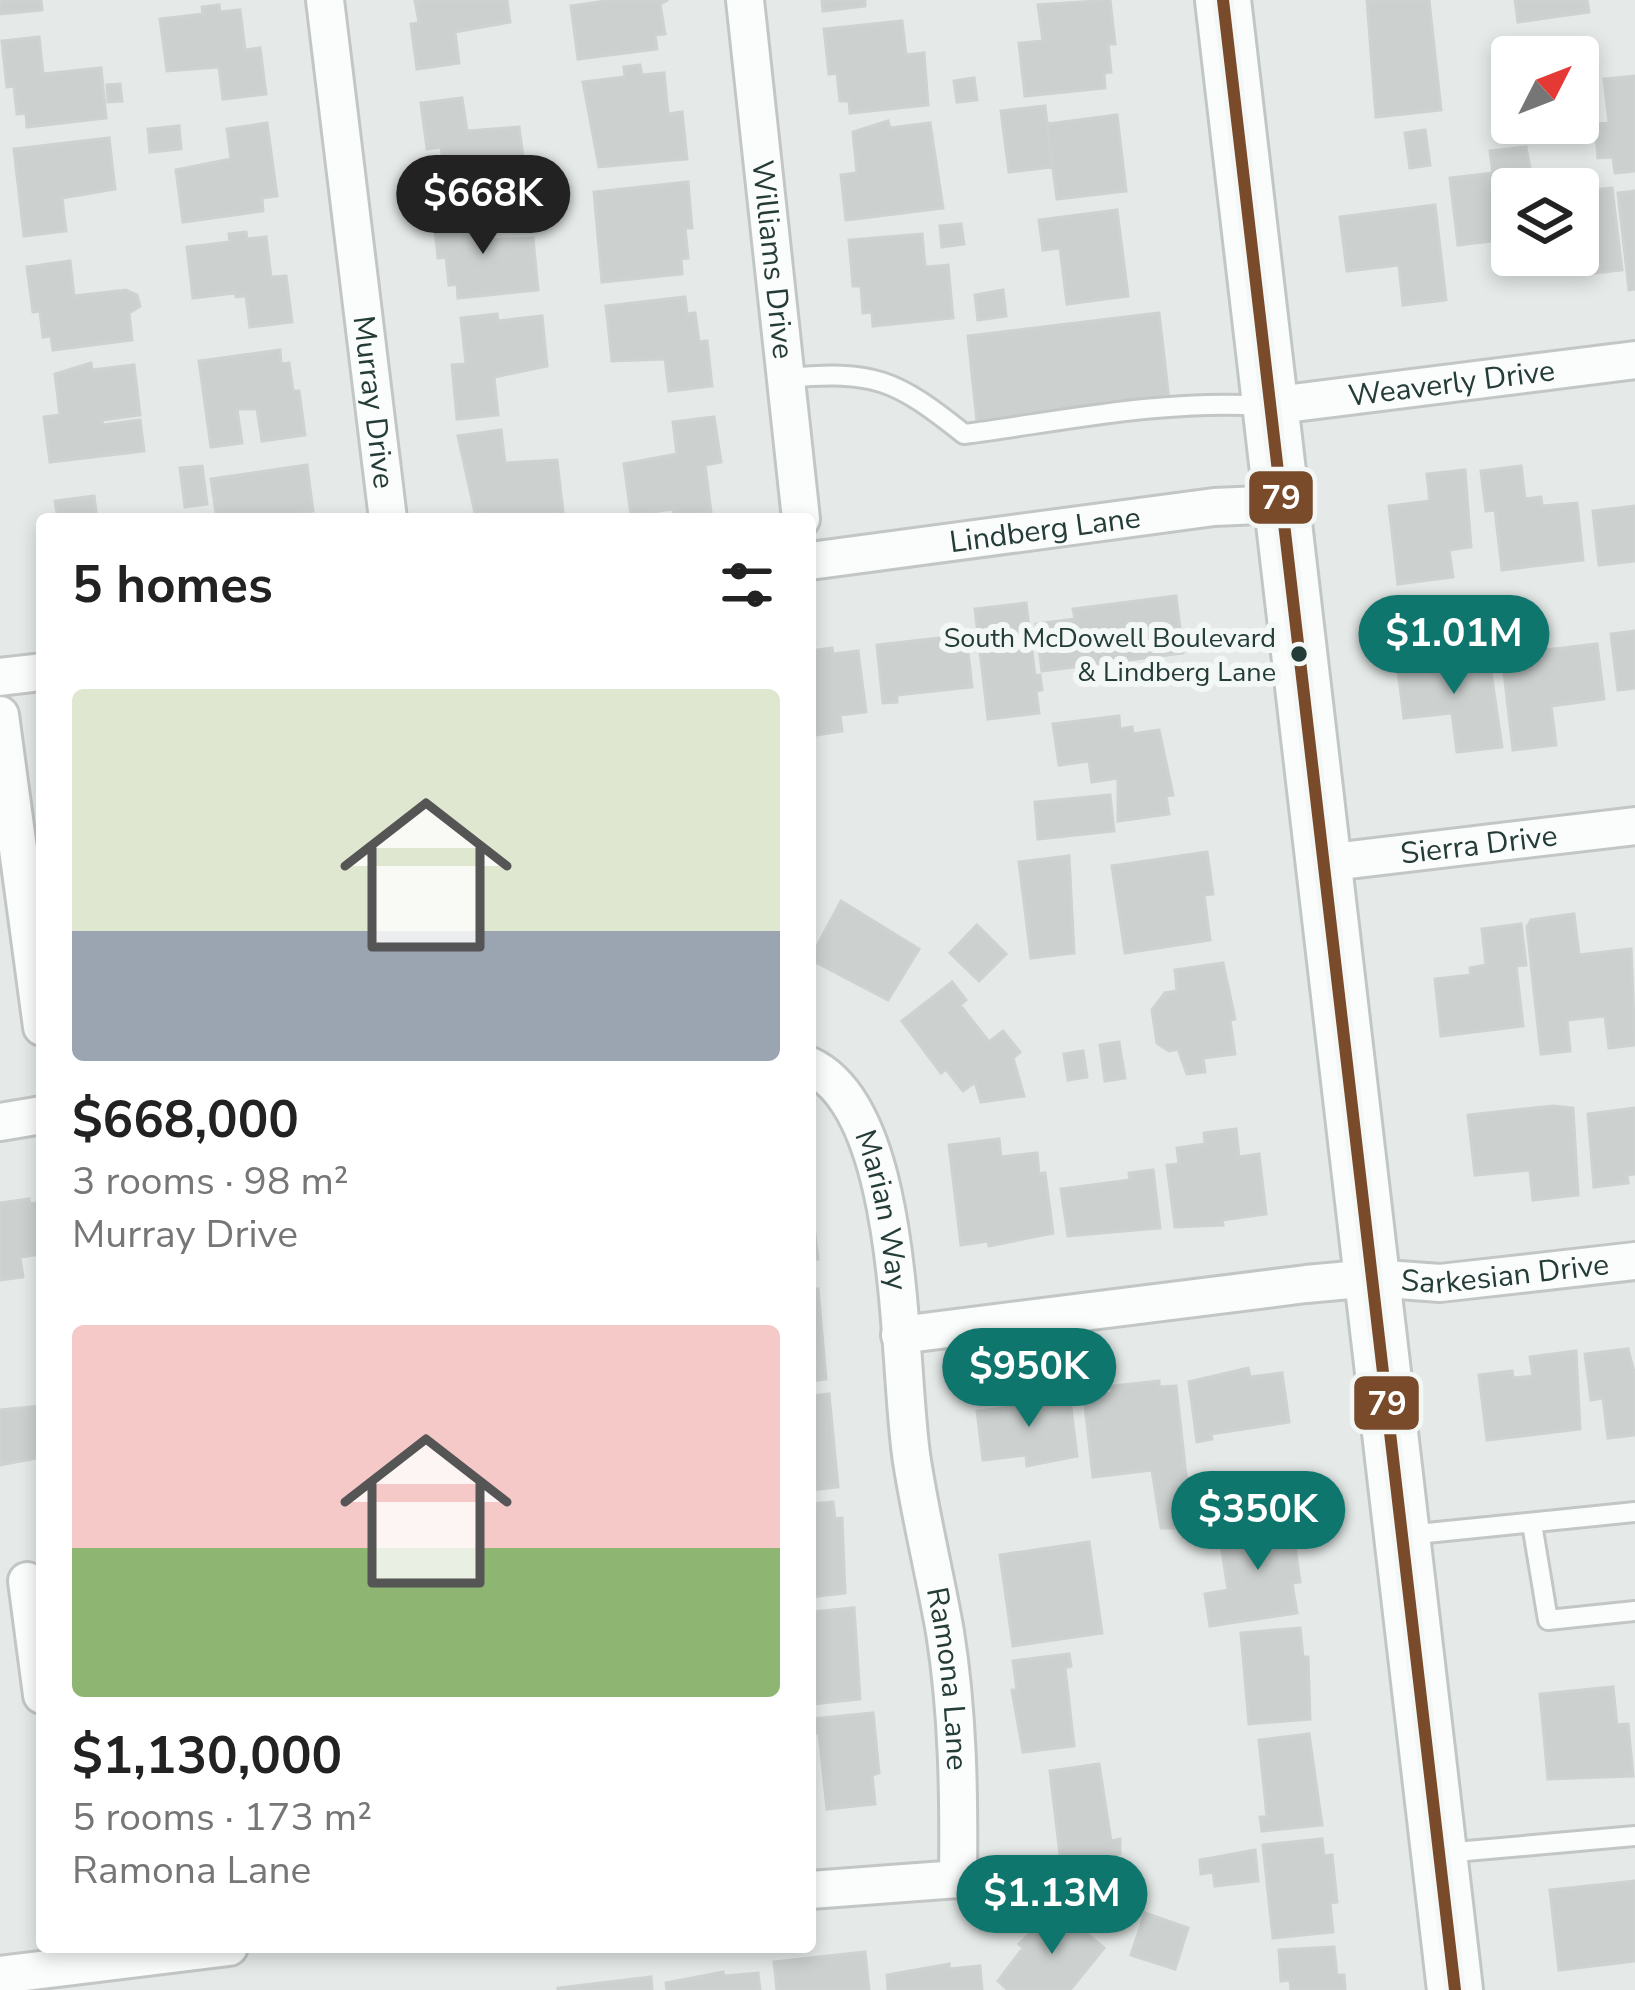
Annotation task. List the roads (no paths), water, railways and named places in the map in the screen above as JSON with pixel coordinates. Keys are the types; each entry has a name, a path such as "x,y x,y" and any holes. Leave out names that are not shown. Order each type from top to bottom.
{"main road":[{"path":"1223,0 1455,1990"}],"street":[{"name":"Murray Drive","path":"326,0 387,513"},
{"name":"Williams Drive","path":"746,0 800,513"},
{"name":"Weaverly Drive","path":"1270,406 1635,360"},
{"name":"Lindberg Lane","path":"816,560 1214,507 1281,504"},
{"path":"0,677 36,673"},
{"path":"0,716 36,983"},
{"name":"Sierra Drive","path":"1324,863 1635,826"},
{"name":"Marian Way","path":"816,1069 825,1073 864,1133 895,1241 900,1335 1372,1278"},
{"path":"0,1122 36,1116"},
{"name":"Sarkesian Drive","path":"1372,1278 1440,1283 1635,1261"},
{"name":"Ramona Lane","path":"816,1890 958,1879 959,1792 946,1637 911,1458 900,1335"},
{"path":"27,1580 36,1649"},
{"path":"0,1975 77,1956 128,1953"}],"lane":[{"path":"786,378 852,372 886,382 917,397 964,434 1156,406 1210,402 1270,406"},
{"path":"1402,1536 1635,1512"},
{"path":"1532,1524 1548,1620 1635,1611"},
{"path":"1439,1854 1635,1836"}],"place":[{"name":"South McDowell Boulevard & Lindberg Lane","path":"1299,654"}]}
